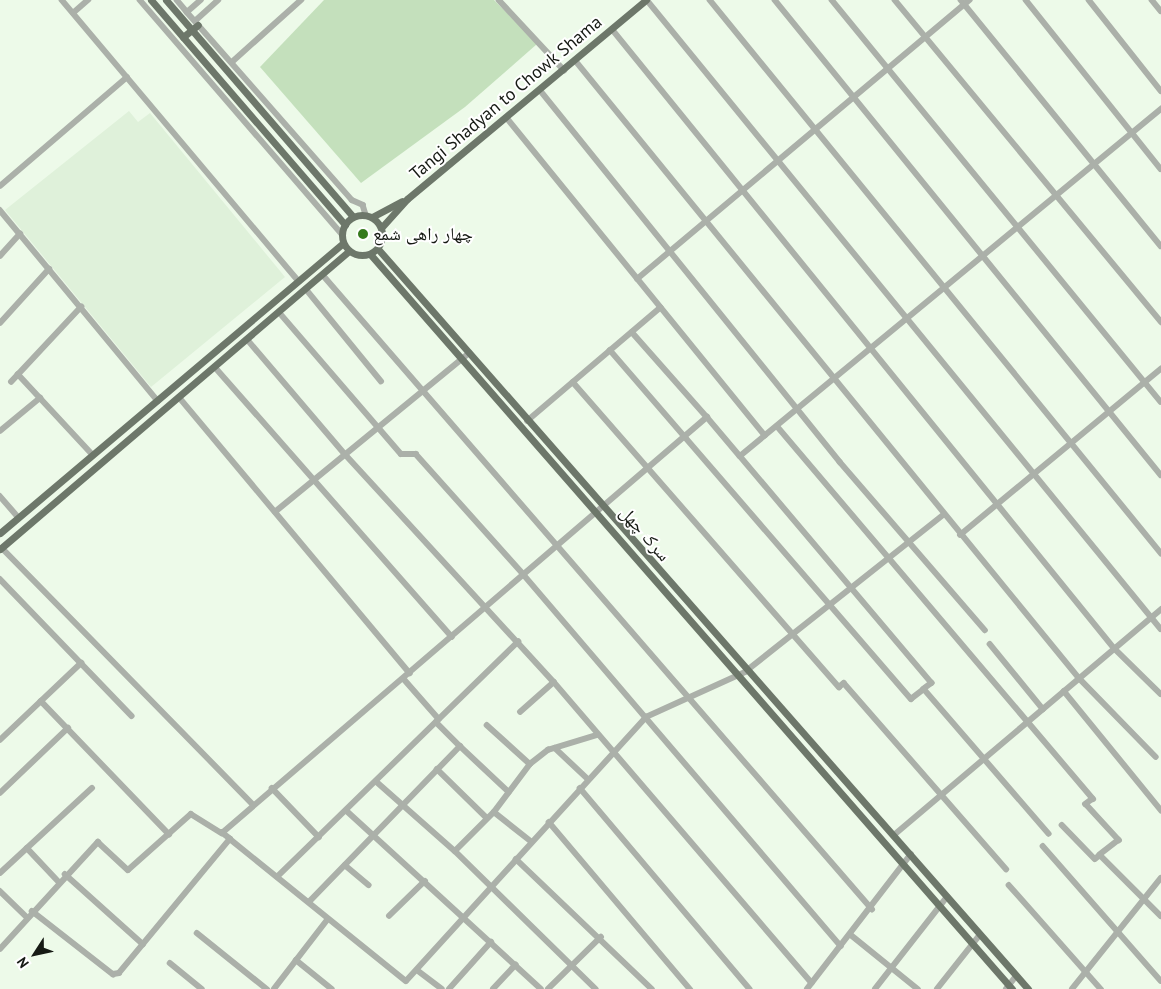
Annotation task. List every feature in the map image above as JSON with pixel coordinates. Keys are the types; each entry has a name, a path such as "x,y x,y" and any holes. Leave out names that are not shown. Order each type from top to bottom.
{"main road":[{"path":"151,0 345,224"},
{"path":"166,0 353,217"},
{"name":"Tangi Shadyan to Chowk Shama","path":"407,199 507,118 646,0"},
{"path":"183,38 192,30 196,22"},
{"path":"407,199 381,228 378,249 370,254 349,251 343,243 342,234 345,224 353,217 369,216 407,199"},
{"path":"369,216 381,228"},
{"path":"0,532 158,401 343,243"},
{"name":"سرک چهل","path":"378,249 745,672 894,835 979,936 1028,989"},
{"path":"1,548 349,251"},
{"path":"370,254 1008,988"}],"street":[{"path":"62,0 299,281"},
{"path":"73,13 88,0"},
{"path":"140,0 342,234"},
{"path":"177,0 352,200 363,205 369,216"},
{"path":"187,12 201,0"},
{"path":"196,22 218,0"},
{"path":"232,62 301,0"},
{"path":"499,0 564,70"},
{"path":"646,0 1150,618 1161,629"},
{"path":"710,0 943,289 1161,553"},
{"path":"775,0 982,256 1111,410 1161,474"},
{"path":"832,0 1161,402"},
{"path":"895,0 1161,322"},
{"path":"637,279 888,69 963,2 970,0"},
{"path":"1026,0 1161,168"},
{"path":"1088,0 1161,91"},
{"path":"1152,0 1161,11"},
{"path":"963,2 1161,246"},
{"path":"612,29 742,192 1114,648 1161,694"},
{"path":"575,60 943,515 1079,678 1156,756"},
{"path":"0,186 127,77"},
{"path":"540,90 798,409 985,630"},
{"path":"740,456 1161,110"},
{"path":"507,118 765,436"},
{"path":"0,210 158,401"},
{"path":"0,256 20,234"},
{"path":"0,324 49,269"},
{"path":"323,274 559,543 872,909"},
{"path":"306,289 381,381"},
{"path":"11,382 81,307"},
{"path":"527,421 660,308"},
{"path":"279,312 401,454 416,454 524,575 841,946"},
{"path":"610,350 911,699 932,683 740,456 632,332"},
{"path":"247,339 345,454 554,682 812,984"},
{"path":"275,512 468,353"},
{"path":"215,367 312,480 452,637"},
{"path":"960,535 1161,370"},
{"path":"18,374 93,455"},
{"path":"573,382 648,466 793,636 839,687 844,683 1006,869"},
{"path":"179,397 410,673"},
{"path":"0,430 40,398"},
{"path":"222,833 253,804 404,679 601,506 706,417"},
{"path":"777,426 1093,799 1086,804 1119,840 1095,859 1062,825"},
{"path":"0,496 18,517"},
{"path":"0,950 26,916 59,882 64,874 98,842 128,870 191,814 230,839 405,981 417,970 612,752 646,717 688,696 738,677 793,636 943,515"},
{"path":"1,548 253,804"},
{"path":"0,579 132,716"},
{"path":"894,835 1161,609"},
{"path":"277,877 377,782 518,642"},
{"path":"990,644 1043,709"},
{"path":"0,740 81,663"},
{"path":"404,679 460,746 509,792"},
{"path":"520,712 554,682"},
{"path":"924,689 1049,834"},
{"path":"1064,691 1161,810"},
{"path":"41,701 169,834"},
{"path":"487,725 530,764"},
{"path":"0,793 68,728"},
{"path":"455,851 494,812 530,764 555,748 598,735"},
{"path":"309,902 460,746"},
{"path":"555,748 588,779"},
{"path":"437,769 487,818"},
{"path":"377,782 455,851 596,989"},
{"path":"0,873 92,788"},
{"path":"272,788 319,837"},
{"path":"580,788 750,989"},
{"path":"347,811 465,916 541,989"},
{"path":"494,812 532,842"},
{"path":"549,822 690,989"},
{"path":"32,911 113,974 119,973 230,839"},
{"path":"1043,846 1161,981"},
{"path":"27,848 59,882"},
{"path":"807,989 872,909 910,854"},
{"path":"1100,855 1161,916"},
{"path":"516,859 601,936 652,989"},
{"path":"345,865 369,885"},
{"path":"64,874 143,944"},
{"path":"1072,989 1161,878"},
{"path":"389,916 424,881"},
{"path":"1008,885 1101,989"},
{"path":"0,892 26,916"},
{"path":"875,989 947,897"},
{"path":"274,989 328,919"},
{"path":"197,933 267,989"},
{"path":"851,935 918,989"},
{"path":"548,989 601,936"},
{"path":"937,989 979,936"},
{"path":"449,989 491,942"},
{"path":"296,960 332,989"},
{"path":"170,964 202,989"},
{"path":"493,989 515,965"},
{"path":"417,970 442,989"},
{"path":"1008,988 1016,976"}],"shaded area":[{"path":"324,0 494,0 537,44 465,107 361,183 260,67"},
{"path":"129,111 138,122 150,113 285,277 151,387 5,210"}],"place":[{"name":"چهار راهی شمع","path":"363,234"}]}
